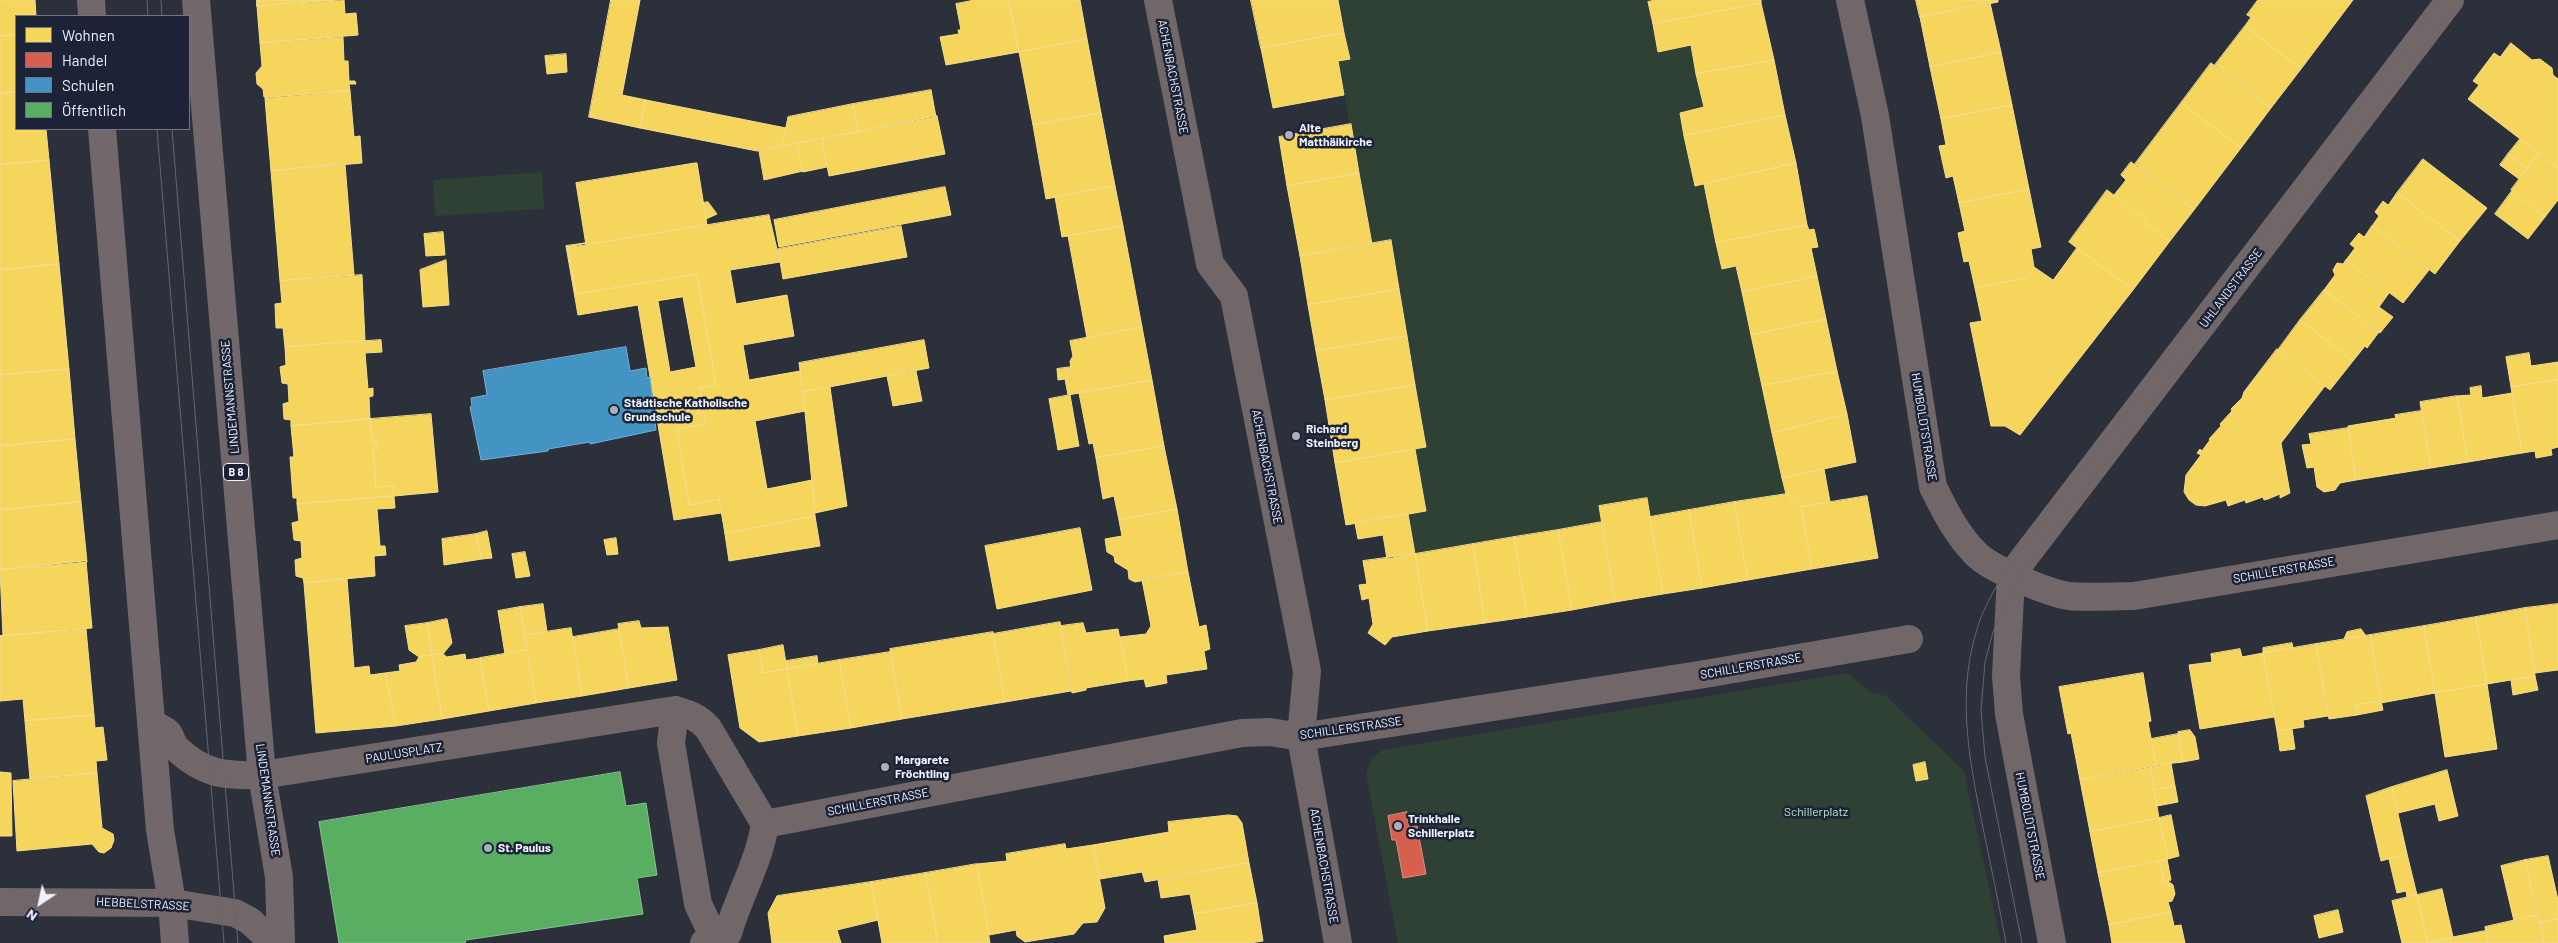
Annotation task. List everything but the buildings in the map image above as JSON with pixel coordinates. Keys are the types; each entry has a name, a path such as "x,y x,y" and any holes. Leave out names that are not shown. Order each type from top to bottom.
{"main road":[{"path":"91,0 92,15"},
{"name":"LINDEMANNSTRASSE","path":"196,0 262,775 279,877 281,943"},
{"path":"102,130 160,830 172,903 175,943"}],"street":[{"name":"ACHENBACHSTRASSE","path":"1158,0 1210,264 1234,296 1306,671 1302,737 1338,943"},
{"name":"HUMBOLDTSTRASSE","path":"1850,0 1875,116 1933,487 1949,519 1977,556 2012,575 2006,676 2009,714 2052,943"},
{"name":"UHLANDSTRASSE","path":"2012,575 2450,0"},
{"name":"SCHILLERSTRASSE","path":"2012,575 2054,593 2070,596 2134,596 2558,524"},
{"name":"SCHILLERSTRASSE","path":"765,824 1242,733 1270,732 1302,737 1698,675 1909,639"},
{"name":"PAULUSPLATZ","path":"151,723 168,733 174,746 210,771 224,776 262,775 676,710"},
{"path":"676,710 701,720 708,728 765,824 760,849 720,939 698,904 696,894 671,743 676,710"},
{"name":"HEBBELSTRASSE","path":"0,902 172,903 236,913 250,921 274,943"}],"green space":[{"path":"1338,0 1655,0 1648,2 1658,52 1691,45 1704,107 1680,113 1694,186 1704,184 1722,269 1736,266 1786,494 1650,517 1646,498 1599,506 1602,522 1415,554 1408,514 1426,511 1415,449 1426,447 1391,241 1372,244 1338,61 1349,58"},
{"path":"542,172 544,209 435,216 433,180"},
{"name":"Schillerplatz","path":"1847,673 1872,693 1886,696 1964,771 2001,943 1398,943 1366,774 1371,759 1382,750"}],"tram line":[{"path":"147,0 148,15"},
{"path":"161,0 162,15"},
{"path":"2006,943 1974,780 1967,732 1966,708 1970,660 1978,625 1987,603 2019,553 2442,0"},
{"path":"2022,943 1985,757 1981,711 1985,662 1993,632 2017,581 2035,554 2459,0"},
{"path":"157,130 224,943"},
{"path":"172,130 238,943"}],"place":[{"name":"Alte Matthäikirche","path":"1289,135"},
{"name":"Städtische Katholische Grundschule","path":"614,410"},
{"name":"Richard Steinberg","path":"1296,436"},
{"name":"Margarete Fröchtling","path":"885,767"},
{"name":"Trinkhalle Schillerplatz","path":"1398,826"},
{"name":"St. Paulus","path":"488,848"}]}
